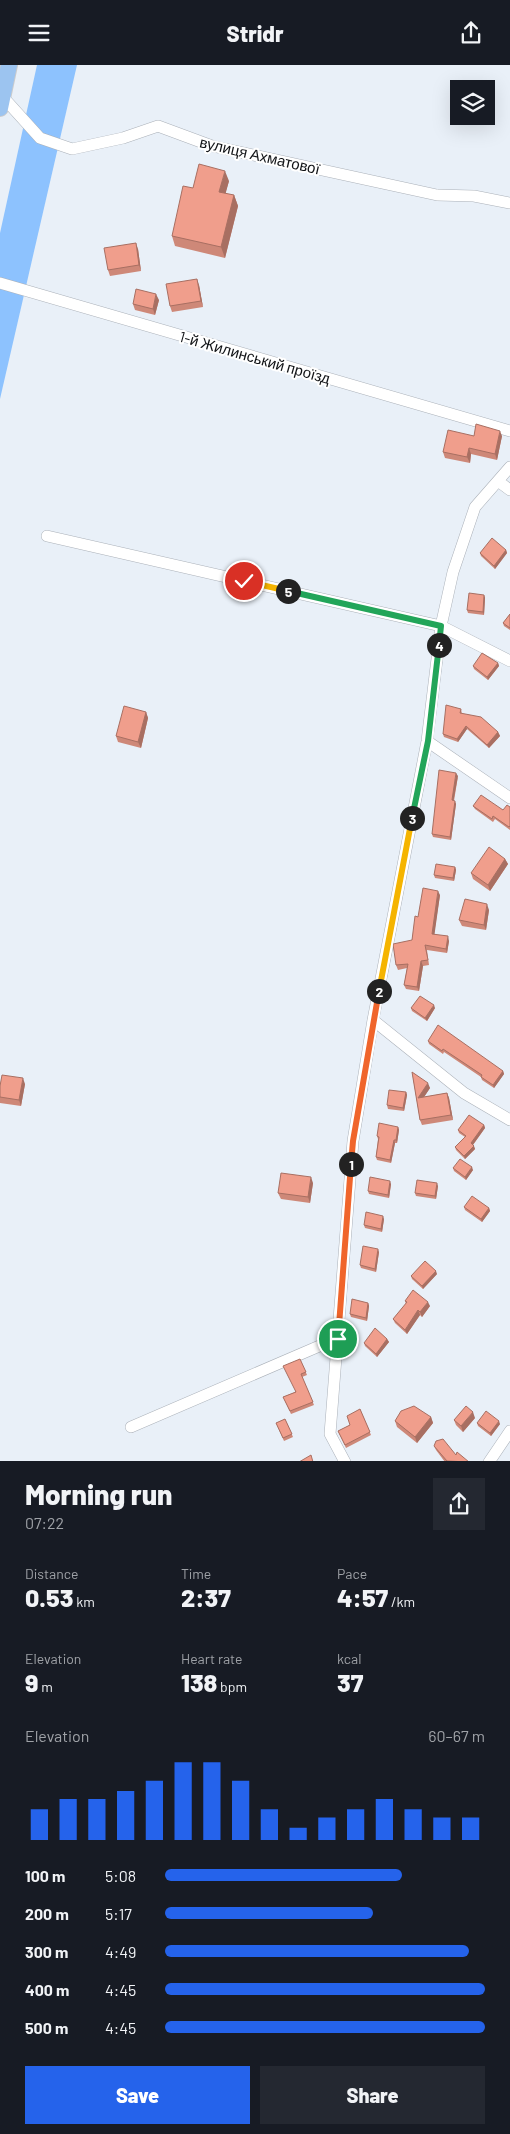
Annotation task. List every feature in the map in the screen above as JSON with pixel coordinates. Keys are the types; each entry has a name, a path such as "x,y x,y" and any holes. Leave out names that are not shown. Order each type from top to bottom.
{"highway":[{"path":"1,102 10,65"}],"street":[{"name":"вулиця Ахматової","path":"1,102 40,138 72,149 123,138 158,126 212,146 437,195 474,196 510,203"},
{"name":"1-й Жилинський проїзд","path":"0,283 510,431"},
{"path":"345,1461 330,1434 353,1141 373,1020 428,741 441,626 453,572 475,507 510,467"},
{"path":"498,481 510,491"},
{"path":"47,536 441,626 510,661"},
{"path":"428,741 510,798"},
{"path":"373,1020 464,1093 510,1121"},
{"path":"131,1427 338,1339"},
{"path":"489,1461 510,1431"}],"shaded area":[{"path":"37,65 77,65 0,399 0,233"}],"building":[{"path":"199,164 225,171 219,192 234,195 221,247 172,236 183,186 193,188"},
{"path":"136,243 139,265 108,270 104,248"},
{"path":"197,279 201,301 170,306 166,284"},
{"path":"136,289 156,294 153,309 133,304"},
{"path":"476,424 500,431 495,454 469,448 467,457 443,452 448,430 474,436"},
{"path":"492,538 506,550 494,566 480,553"},
{"path":"469,593 484,595 483,612 467,610"},
{"path":"510,614 510,628 503,623"},
{"path":"482,653 498,663 487,677 473,666"},
{"path":"446,705 461,709 460,713 481,717 498,732 487,745 466,726 457,739 443,734"},
{"path":"124,706 146,712 138,742 116,736"},
{"path":"439,770 456,773 452,800 455,801 450,837 432,834"},
{"path":"481,795 503,810 507,805 510,807 509,827 493,816 492,819 473,806"},
{"path":"489,847 505,859 488,885 471,873"},
{"path":"436,864 455,867 453,878 434,875"},
{"path":"423,888 438,891 432,934 448,936 446,949 425,945 428,960 421,961 417,987 404,985 408,964 396,965 393,944 412,940 415,916 418,917"},
{"path":"465,899 487,904 484,925 459,920"},
{"path":"420,996 434,1005 425,1018 411,1008"},
{"path":"438,1025 503,1071 493,1085 481,1077 482,1075 428,1041"},
{"path":"412,1072 428,1083 418,1098 447,1093 451,1115 420,1120"},
{"path":"2,1075 23,1078 19,1100 0,1097"},
{"path":"389,1090 406,1092 403,1108 387,1105"},
{"path":"469,1115 484,1125 471,1143 474,1146 464,1156 455,1147 466,1136 458,1130"},
{"path":"379,1123 398,1127 390,1160 376,1157"},
{"path":"460,1159 472,1167 465,1177 453,1168"},
{"path":"281,1173 311,1177 308,1197 278,1193"},
{"path":"370,1177 390,1181 388,1195 368,1191"},
{"path":"417,1180 437,1183 435,1196 415,1193"},
{"path":"472,1196 489,1208 481,1219 464,1207"},
{"path":"366,1212 383,1216 381,1229 364,1225"},
{"path":"363,1246 378,1249 375,1269 360,1265"},
{"path":"425,1261 436,1271 422,1286 411,1276"},
{"path":"413,1290 428,1302 420,1312 418,1310 405,1330 393,1319 407,1302 405,1301"},
{"path":"352,1299 368,1303 366,1318 350,1314"},
{"path":"375,1328 387,1339 376,1354 364,1343"},
{"path":"300,1359 306,1372 301,1374 313,1402 290,1411 283,1397 296,1392 283,1366"},
{"path":"414,1406 431,1417 415,1437 395,1421 401,1411"},
{"path":"466,1406 473,1412 461,1426 454,1420"},
{"path":"360,1409 370,1432 345,1445 338,1431 350,1425 347,1416"},
{"path":"486,1411 499,1421 490,1433 477,1423"},
{"path":"285,1419 292,1434 283,1438 276,1423"},
{"path":"443,1439 456,1455 457,1452 468,1461 447,1461 434,1446 436,1441"},
{"path":"311,1455 313,1461 301,1461"}],"route":[{"path":"244,581 441,626 428,741 373,1020 353,1141 338,1339"}]}
